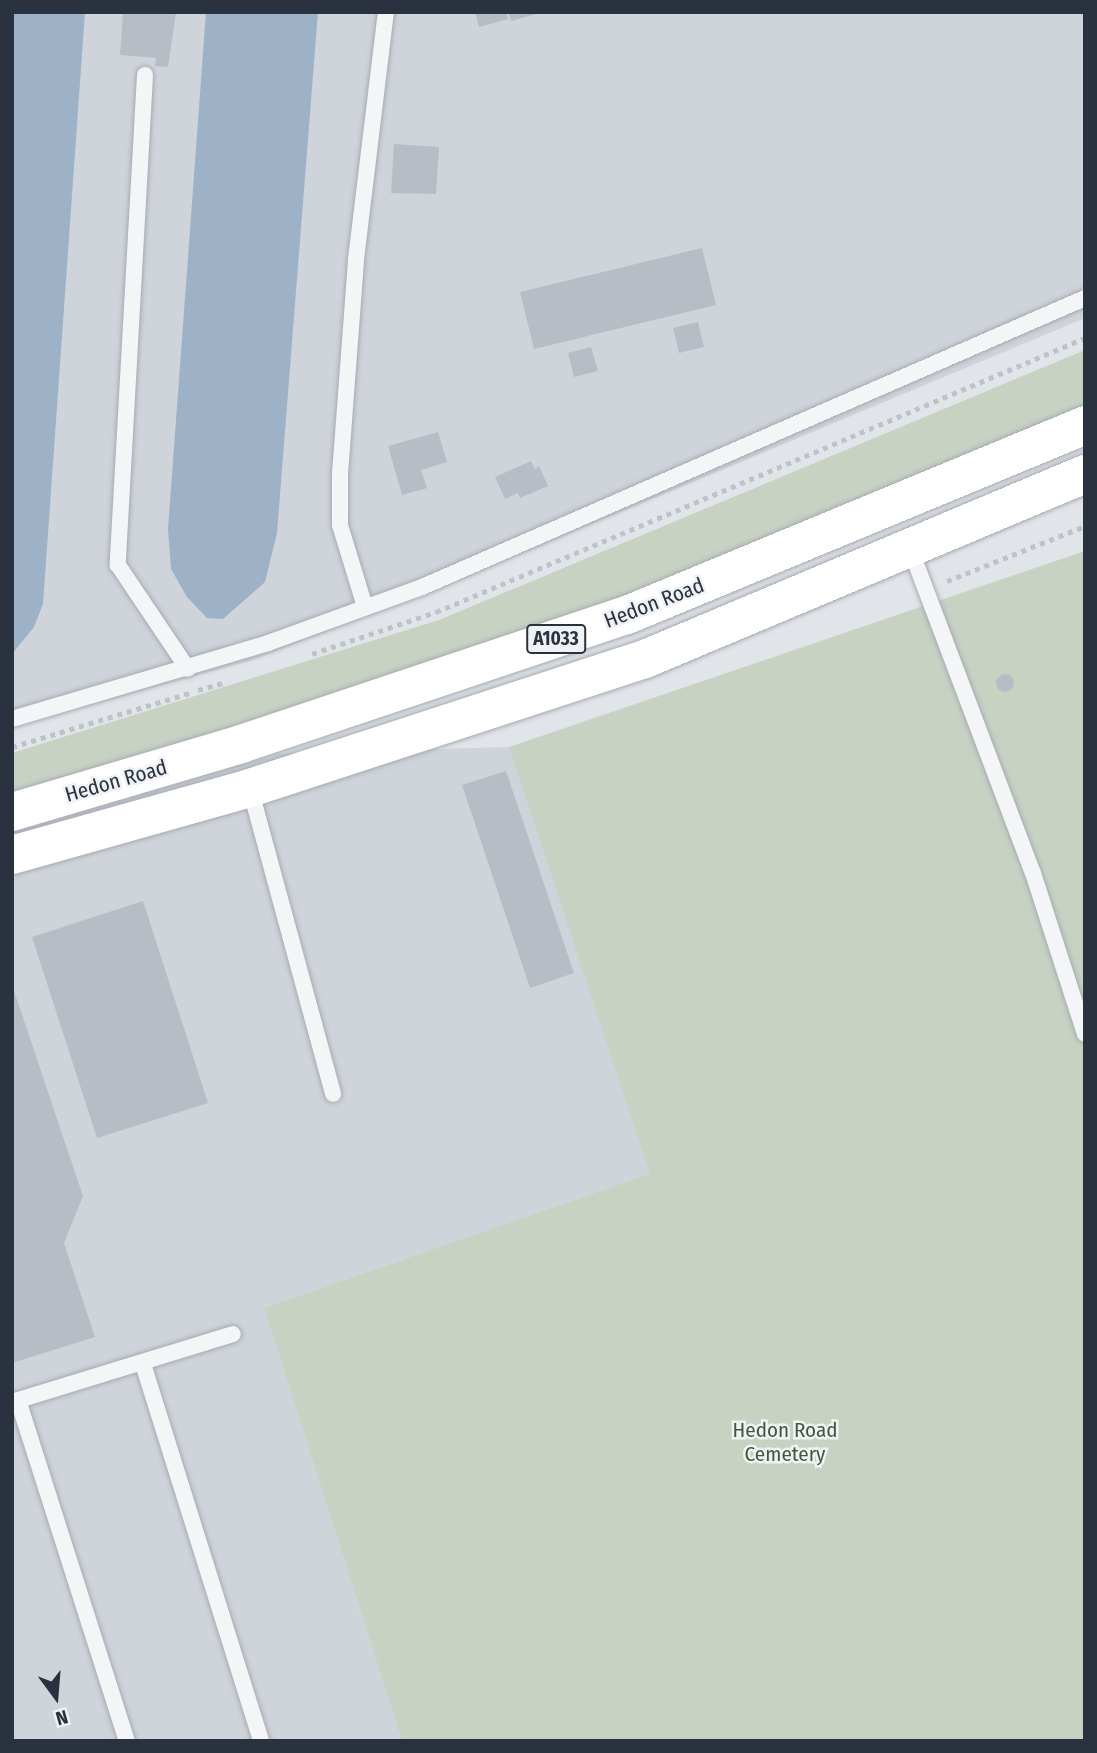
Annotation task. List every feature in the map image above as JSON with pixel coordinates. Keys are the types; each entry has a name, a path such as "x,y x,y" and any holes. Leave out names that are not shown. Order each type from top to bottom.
{"highway":[{"name":"Hedon Road","path":"12,812 241,744 627,615 1085,425"},
{"name":"Hedon Road","path":"12,855 250,788 645,659 1085,474"}],"lane":[{"path":"365,607 340,524 340,474 356,259 386,12"},
{"path":"145,75 118,565 188,668"},
{"path":"12,719 188,668 365,607 523,546 1085,298"},
{"path":"909,548 1033,873 1085,1034"},
{"path":"250,788 333,1094"},
{"path":"127,1741 15,1401 143,1364 233,1334"},
{"path":"143,1364 261,1741"}],"shaded area":[{"path":"12,12 1085,12 1085,318 430,592 253,660 12,727"},
{"path":"509,747 651,1174 264,1308 402,1741 12,1741 12,830 279,754"}],"green space":[{"path":"1085,350 1085,414 626,606 12,797 12,753 439,620"},
{"name":"Hedon Road Cemetery","path":"1085,551 1085,1741 402,1741 264,1308 650,1174 509,747"}],"water":[{"path":"12,12 85,12 43,604 34,627 12,654"},
{"path":"206,12 318,12 277,533 265,582 223,619 207,618 187,597 171,569 168,529"}],"building":[{"path":"123,12 176,12 168,67 155,66 156,58 120,55"},
{"path":"475,12 506,12 508,19 479,27"},
{"path":"508,12 540,12 540,13 511,21"},
{"path":"394,144 439,147 436,194 391,193"},
{"path":"702,248 716,305 534,349 520,292"},
{"path":"698,322 704,347 679,353 673,328"},
{"path":"591,347 598,371 574,377 568,353"},
{"path":"438,432 447,462 421,470 427,488 402,495 388,446"},
{"path":"531,461 535,469 539,466 548,486 520,498 518,493 505,499 495,477"},
{"path":"1005,674 1011,677 1014,683 1011,689 1005,692 999,689 996,683 999,677"},
{"path":"506,771 574,973 530,988 462,785"},
{"path":"143,901 208,1103 97,1138 32,937"},
{"path":"12,985 83,1196 64,1243 95,1337 12,1363"}]}
